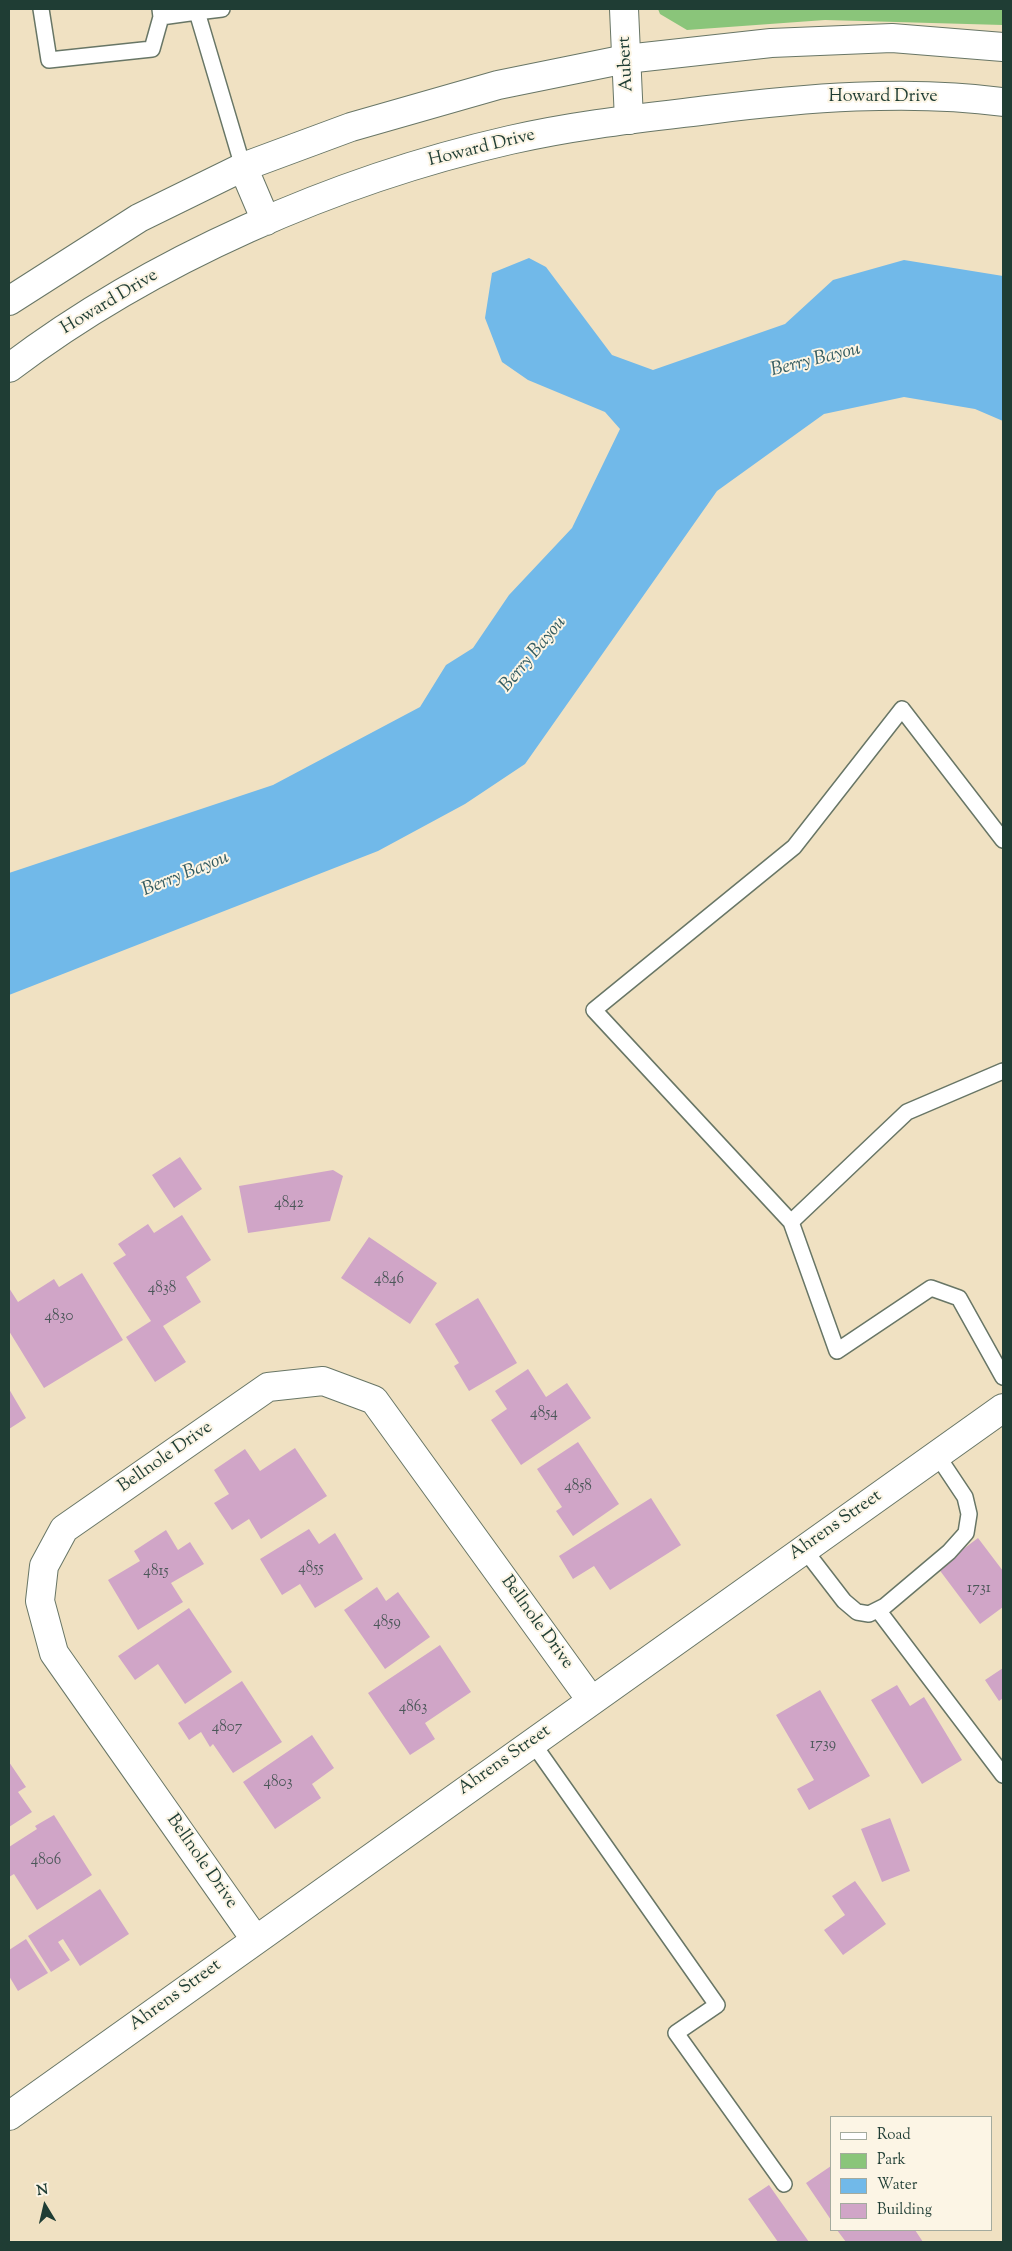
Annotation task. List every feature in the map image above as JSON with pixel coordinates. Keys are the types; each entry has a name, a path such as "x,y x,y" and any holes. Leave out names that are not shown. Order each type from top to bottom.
{"street":[{"name":"Aubert","path":"624,9 629,120"},
{"path":"9,301 139,218 243,168 352,127 498,85 626,59 771,43 892,38 1003,47"},
{"name":"Howard Drive","path":"9,368 118,295 206,248 266,221 400,170 511,140 629,120 790,99 898,96 1003,102"},
{"path":"243,168 266,221"},
{"name":"Bellnole Drive","path":"255,1939 54,1653 40,1601 44,1566 64,1529 268,1387 323,1380 374,1400 591,1700"},
{"name":"Ahrens Street","path":"9,2116 1003,1408"}],"lane":[{"path":"41,9 49,60 152,49 160,13 222,9"},
{"path":"197,12 243,168"},
{"path":"1003,840 902,709 794,847 594,1010 791,1222 837,1351 931,1288 959,1298 1003,1377"},
{"path":"791,1222 907,1112 1003,1071"},
{"path":"804,1549 844,1601 857,1612 869,1614 885,1606 949,1552 966,1533 969,1514 966,1497 937,1454"},
{"path":"878,1610 1003,1775"},
{"path":"532,1742 717,2005 676,2033 784,2184"}],"green space":[{"path":"658,9 1003,9 1003,25 825,20 687,30 660,14"}],"water":[{"name":"Berry Bayou","path":"529,258 546,267 612,355 653,370 785,324 833,280 904,260 1003,276 1003,421 975,409 904,397 824,414 717,491 525,764 465,804 378,851 9,995 9,873 273,785 420,707 446,665 473,648 509,595 572,528 620,429 605,412 528,380 502,362 485,318 492,273"}],"building":[{"path":"180,1157 202,1189 174,1208 152,1175"},
{"path":"333,1170 343,1176 330,1221 248,1233 239,1186"},
{"path":"182,1215 211,1260 186,1277 201,1302 163,1326 186,1362 155,1382 126,1337 151,1321 113,1263 126,1255 118,1244 148,1224 154,1233"},
{"path":"369,1237 437,1283 410,1324 341,1278"},
{"path":"82,1273 123,1340 44,1388 9,1331 9,1288 18,1302 54,1279 59,1287"},
{"path":"478,1298 517,1363 469,1391 454,1366 459,1363 435,1324"},
{"path":"528,1369 546,1397 567,1383 591,1418 521,1465 491,1420 507,1409 495,1391"},
{"path":"9,1389 26,1418 9,1429"},
{"path":"578,1442 619,1504 573,1536 556,1511 562,1507 537,1469"},
{"path":"295,1448 327,1496 261,1539 249,1519 232,1530 214,1503 229,1494 214,1470 245,1449 260,1471"},
{"path":"651,1498 681,1545 610,1590 594,1566 573,1579 559,1556"},
{"path":"309,1529 319,1544 335,1533 363,1579 315,1608 300,1584 282,1595 260,1559"},
{"path":"166,1530 178,1550 190,1542 204,1564 171,1583 183,1602 138,1630 108,1580 140,1561 134,1551"},
{"path":"978,1538 1003,1571 1003,1607 980,1624 938,1568"},
{"path":"377,1587 386,1601 398,1592 430,1637 385,1669 344,1610"},
{"path":"189,1608 232,1672 185,1704 158,1664 135,1680 118,1656"},
{"path":"440,1645 471,1692 425,1723 435,1739 410,1755 368,1693"},
{"path":"1003,1668 1003,1698 999,1701 985,1680"},
{"path":"242,1681 282,1742 233,1773 213,1744 210,1747 201,1732 189,1740 178,1723"},
{"path":"897,1685 910,1706 924,1697 962,1760 922,1784 871,1700"},
{"path":"820,1690 870,1776 809,1810 797,1789 814,1780 776,1715"},
{"path":"312,1735 334,1768 312,1784 321,1798 275,1829 243,1782"},
{"path":"9,1762 26,1787 18,1792 32,1812 9,1827"},
{"path":"54,1815 92,1875 37,1910 14,1874 9,1877 9,1847 37,1829 35,1826"},
{"path":"890,1818 910,1871 882,1882 861,1829"},
{"path":"855,1881 886,1924 843,1955 824,1930 845,1915 832,1896"},
{"path":"100,1889 129,1934 80,1966 63,1939 58,1942 70,1960 51,1972 28,1936"},
{"path":"26,1939 48,1973 18,1991 9,1976 9,1950"},
{"path":"830,2167 830,2219 806,2183"},
{"path":"769,2185 809,2242 778,2242 748,2199"},
{"path":"838,2231 916,2231 923,2242 846,2242"}]}
